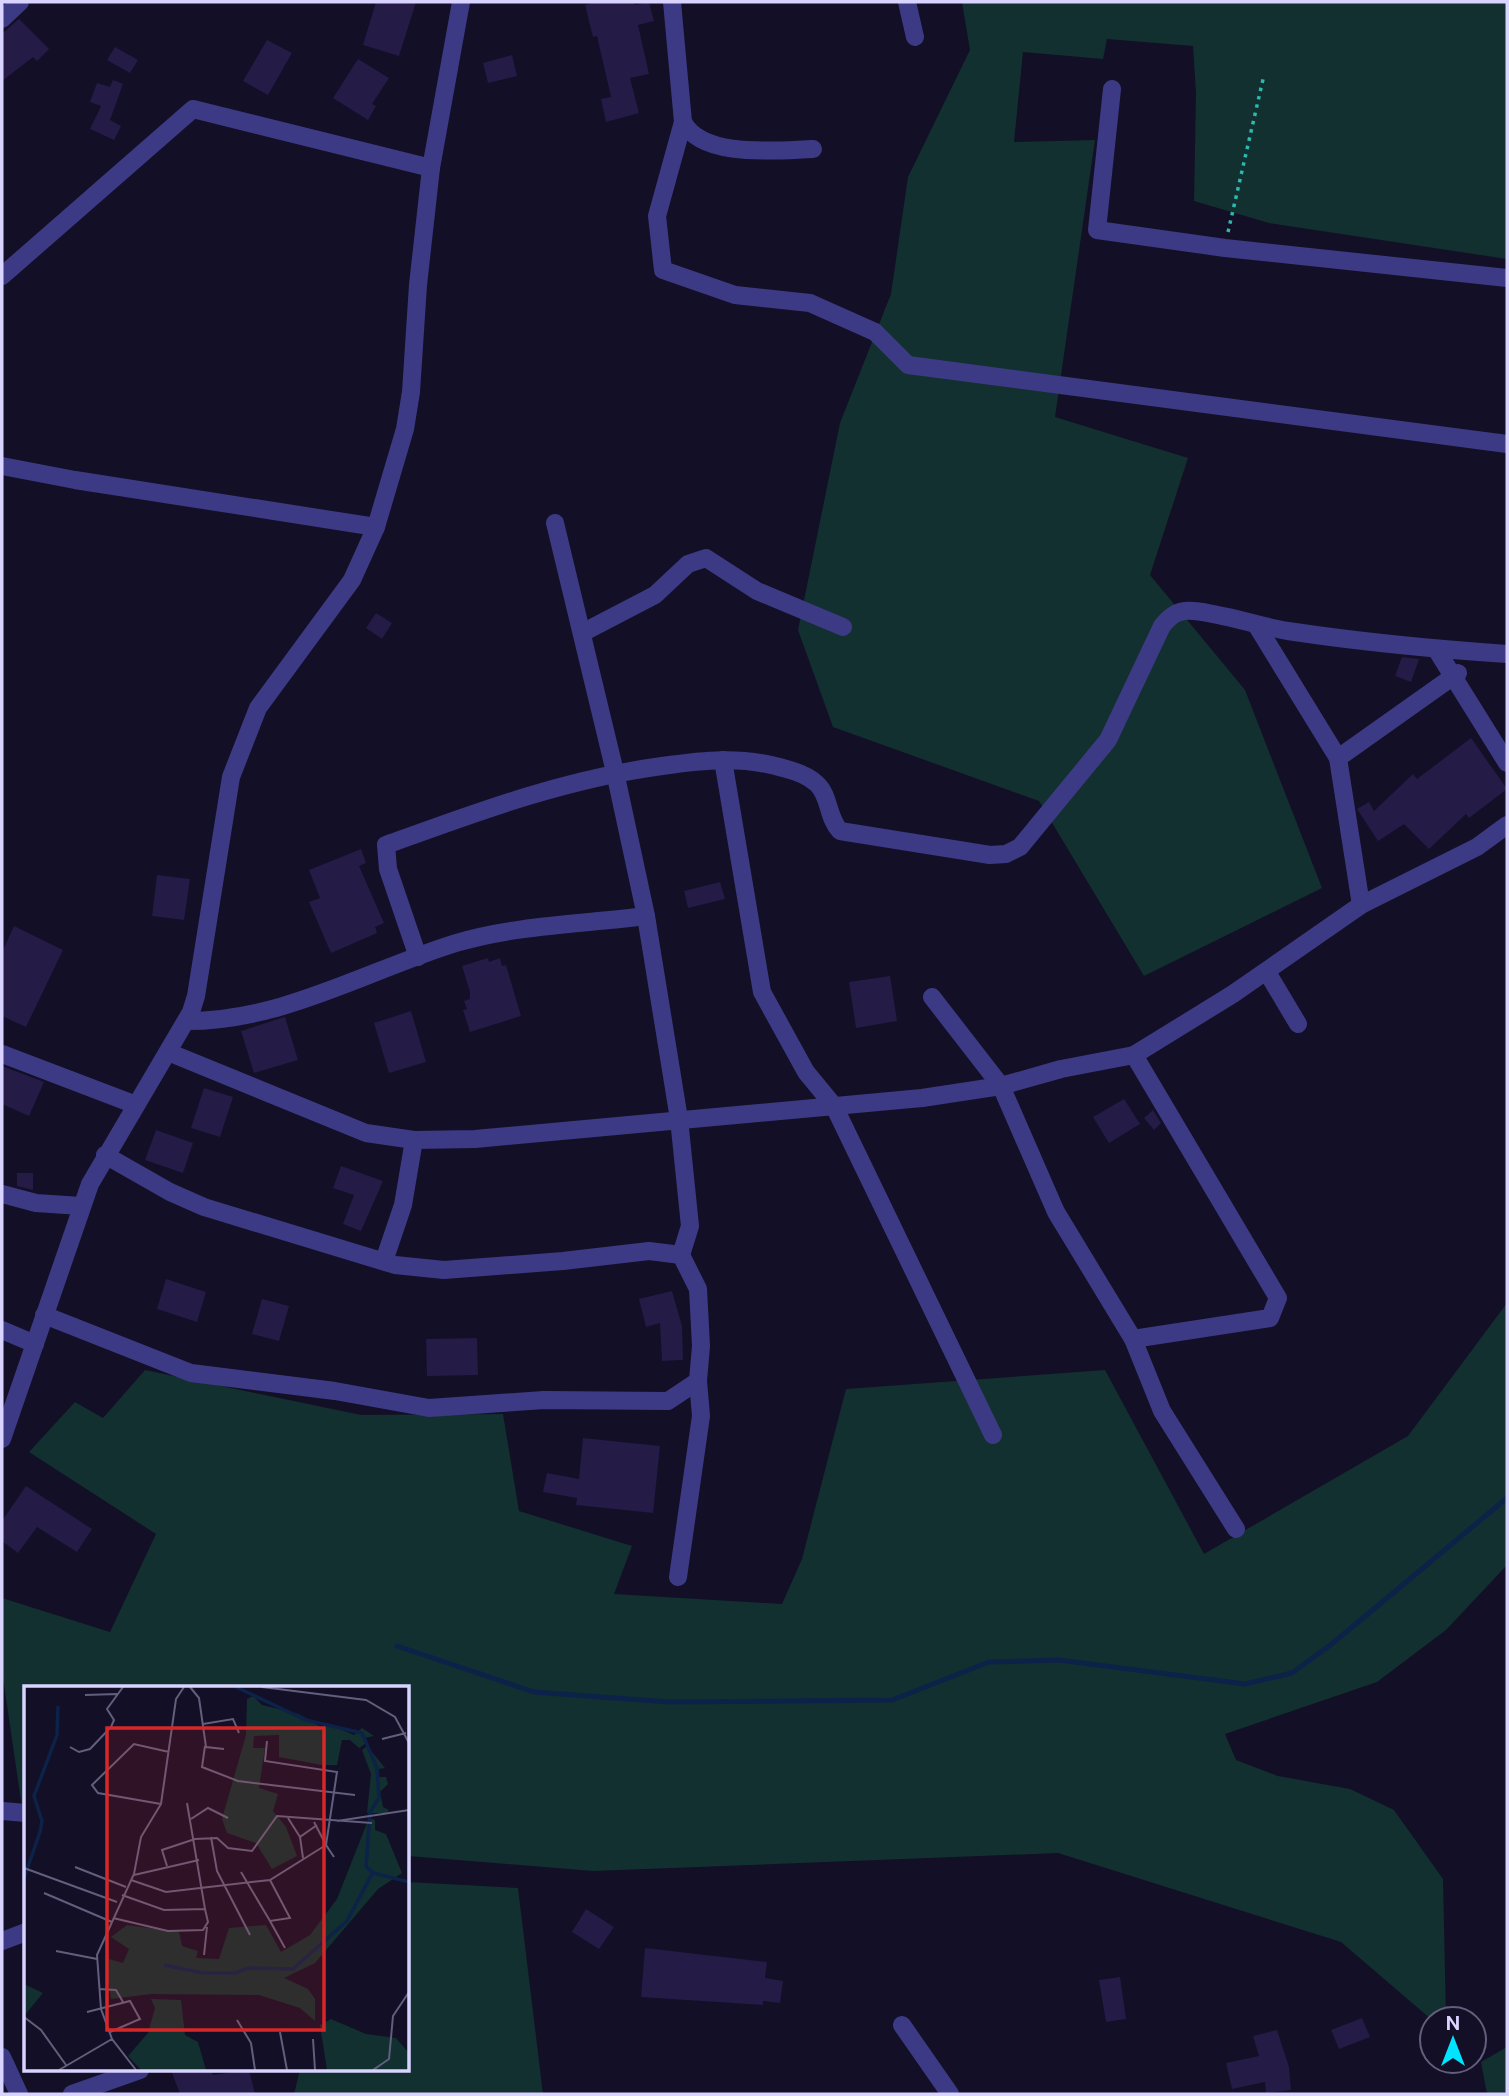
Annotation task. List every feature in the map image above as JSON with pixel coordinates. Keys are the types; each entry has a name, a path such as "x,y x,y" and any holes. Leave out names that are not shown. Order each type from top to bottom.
{"street":[{"path":"2,19 20,2"},
{"path":"2,1439 81,1206 105,1156 187,1021 197,996 230,777 238,754 269,690 352,580 376,527 405,429 411,392 418,285 431,168 461,2"},
{"path":"672,2 683,122 657,216 663,270 735,295 810,303 875,332 908,365 1507,444"},
{"path":"907,2 915,37"},
{"path":"1112,89 1097,230 1225,248 1507,278"},
{"path":"2,276 193,109 431,168"},
{"path":"683,122 695,137 733,149 813,149"},
{"path":"2,466 376,527"},
{"path":"555,523 615,772 646,916 679,1119 690,1226 681,1255 698,1289 701,1346 698,1381 701,1416 678,1577"},
{"path":"582,633 654,595 688,564 706,558 757,591 843,627"},
{"path":"418,957 388,869 386,845 522,796 615,772 723,760 767,763 801,773 817,783 824,794 832,822 840,831 990,855 1006,854 1020,847 1094,761 1108,740 1162,626 1171,615 1193,611 1256,626 1436,649 1507,653"},
{"path":"1256,626 1338,758 1361,905"},
{"path":"1436,649 1456,675 1507,762"},
{"path":"1338,758 1456,675"},
{"path":"723,760 762,992 806,1072 834,1106 993,1435"},
{"path":"168,1052 366,1133 414,1140 475,1139 922,1098 1001,1086 1061,1069 1134,1055 1267,972 1361,905 1477,847 1507,824"},
{"path":"187,1021 219,1021 300,1002 458,943 495,934 646,916"},
{"path":"1267,972 1298,1024"},
{"path":"932,997 1001,1086 1056,1212 1133,1339 1162,1411 1236,1529"},
{"path":"2,1054 136,1105"},
{"path":"1133,1339 1270,1318 1278,1297 1134,1055"},
{"path":"384,1261 403,1205 414,1140"},
{"path":"105,1156 170,1192 204,1207 384,1261 444,1270 649,1251 681,1255"},
{"path":"2,1194 36,1203 81,1206"},
{"path":"44,1315 191,1373 335,1391 429,1408 544,1400 668,1401 698,1381"},
{"path":"2,1330 35,1343"},
{"path":"2,1811 24,1813"},
{"path":"2,1941 24,1933"},
{"path":"902,2025 950,2094"},
{"path":"2,2057 19,2094"},
{"path":"72,2094 134,2072"}],"path":[{"path":"1225,248 1264,75"}],"green space":[{"path":"962,2 1507,2 1507,259 1269,223 1194,201 1196,93 1193,46 1107,39 1103,59 1023,52 1014,142 1095,140 1055,417 1188,458 1150,575 1245,690 1322,888 1144,976 1039,801 833,727 798,630 840,423 891,294 908,177 970,50"},
{"path":"1507,1303 1507,1565 1446,1630 1377,1682 1225,1734 1236,1760 1278,1776 1350,1789 1394,1810 1443,1879 1446,2005 1418,2005 1418,2008 1341,1942 1058,1853 593,1871 410,1856 410,1686 24,1686 24,1821 2,1671 2,1598 110,1632 156,1534 29,1452 75,1402 103,1418 145,1370 361,1415 503,1414 519,1511 632,1546 614,1594 782,1604 802,1559 846,1389 1105,1370 1204,1554 1408,1436"},
{"path":"410,1882 518,1888 543,2094 294,2094 300,2072 410,2072"},
{"path":"1507,2047 1507,2094 1487,2094 1483,2075 1488,2075 1488,2058"}],"building":[{"path":"376,2 416,2 399,56 363,45"},
{"path":"596,2 634,2 635,5 649,2 654,21 638,25 649,74 630,78 639,113 606,122 601,99 611,97 597,36 593,37 585,5"},
{"path":"19,19 49,49 37,61 33,57 2,81 2,34"},
{"path":"267,40 292,53 268,95 243,81"},
{"path":"115,47 138,60 130,73 107,60"},
{"path":"512,55 517,76 488,83 483,63"},
{"path":"358,59 389,78 372,104 376,106 368,120 333,98"},
{"path":"113,80 123,84 110,120 121,126 114,140 90,129 101,106 90,102 97,83 110,87"},
{"path":"376,613 392,623 382,639 366,628"},
{"path":"1402,657 1419,659 1411,682 1395,676"},
{"path":"1471,738 1507,789 1469,818 1466,814 1429,849 1404,824 1378,841 1357,809 1369,802 1374,811 1413,774 1417,779"},
{"path":"361,849 366,863 359,866 384,923 375,927 377,933 331,953 309,902 320,898 309,870"},
{"path":"157,875 190,879 184,920 152,916"},
{"path":"720,882 725,899 688,908 684,891"},
{"path":"14,926 63,950 26,1027 2,1016 2,952"},
{"path":"488,958 489,962 500,958 502,966 506,965 521,1016 470,1032 463,1010 467,1009 464,1001 470,999 470,992 462,966"},
{"path":"890,976 897,1021 856,1028 849,982"},
{"path":"411,1011 426,1062 389,1073 374,1023"},
{"path":"285,1017 298,1060 254,1073 241,1031"},
{"path":"2,1066 44,1082 29,1116 2,1104"},
{"path":"204,1088 233,1097 220,1137 191,1128"},
{"path":"1124,1099 1140,1124 1109,1143 1093,1117"},
{"path":"1153,1110 1161,1123 1154,1130 1144,1118"},
{"path":"156,1130 193,1143 183,1173 145,1160"},
{"path":"341,1166 383,1181 361,1231 343,1224 354,1195 333,1188"},
{"path":"17,1173 33,1173 33,1190 17,1186"},
{"path":"166,1279 206,1292 197,1322 157,1309"},
{"path":"672,1291 682,1326 683,1360 662,1361 660,1323 646,1327 639,1299"},
{"path":"262,1299 289,1306 279,1341 252,1334"},
{"path":"477,1338 478,1375 427,1376 426,1339"},
{"path":"583,1438 660,1446 653,1513 576,1505 577,1498 543,1492 547,1473 579,1479"},
{"path":"26,1486 92,1529 77,1552 37,1527 18,1553 2,1541 2,1521"},
{"path":"586,1909 614,1927 599,1949 572,1932"},
{"path":"645,1948 767,1962 765,1978 783,1981 780,2003 763,2001 763,2005 641,1997"},
{"path":"1120,1977 1126,2019 1106,2022 1099,1980"},
{"path":"1362,2018 1370,2037 1339,2049 1331,2030"},
{"path":"1277,2030 1289,2067 1291,2090 1266,2093 1265,2082 1232,2089 1226,2063 1259,2056 1253,2036"},
{"path":"172,2072 212,2072 213,2075 250,2072 255,2094 180,2094"}],"waterway":[{"path":"397,1646 534,1692 669,1702 892,1700 989,1662 1059,1660 1245,1684 1292,1673 1333,1643 1507,1498"}]}
